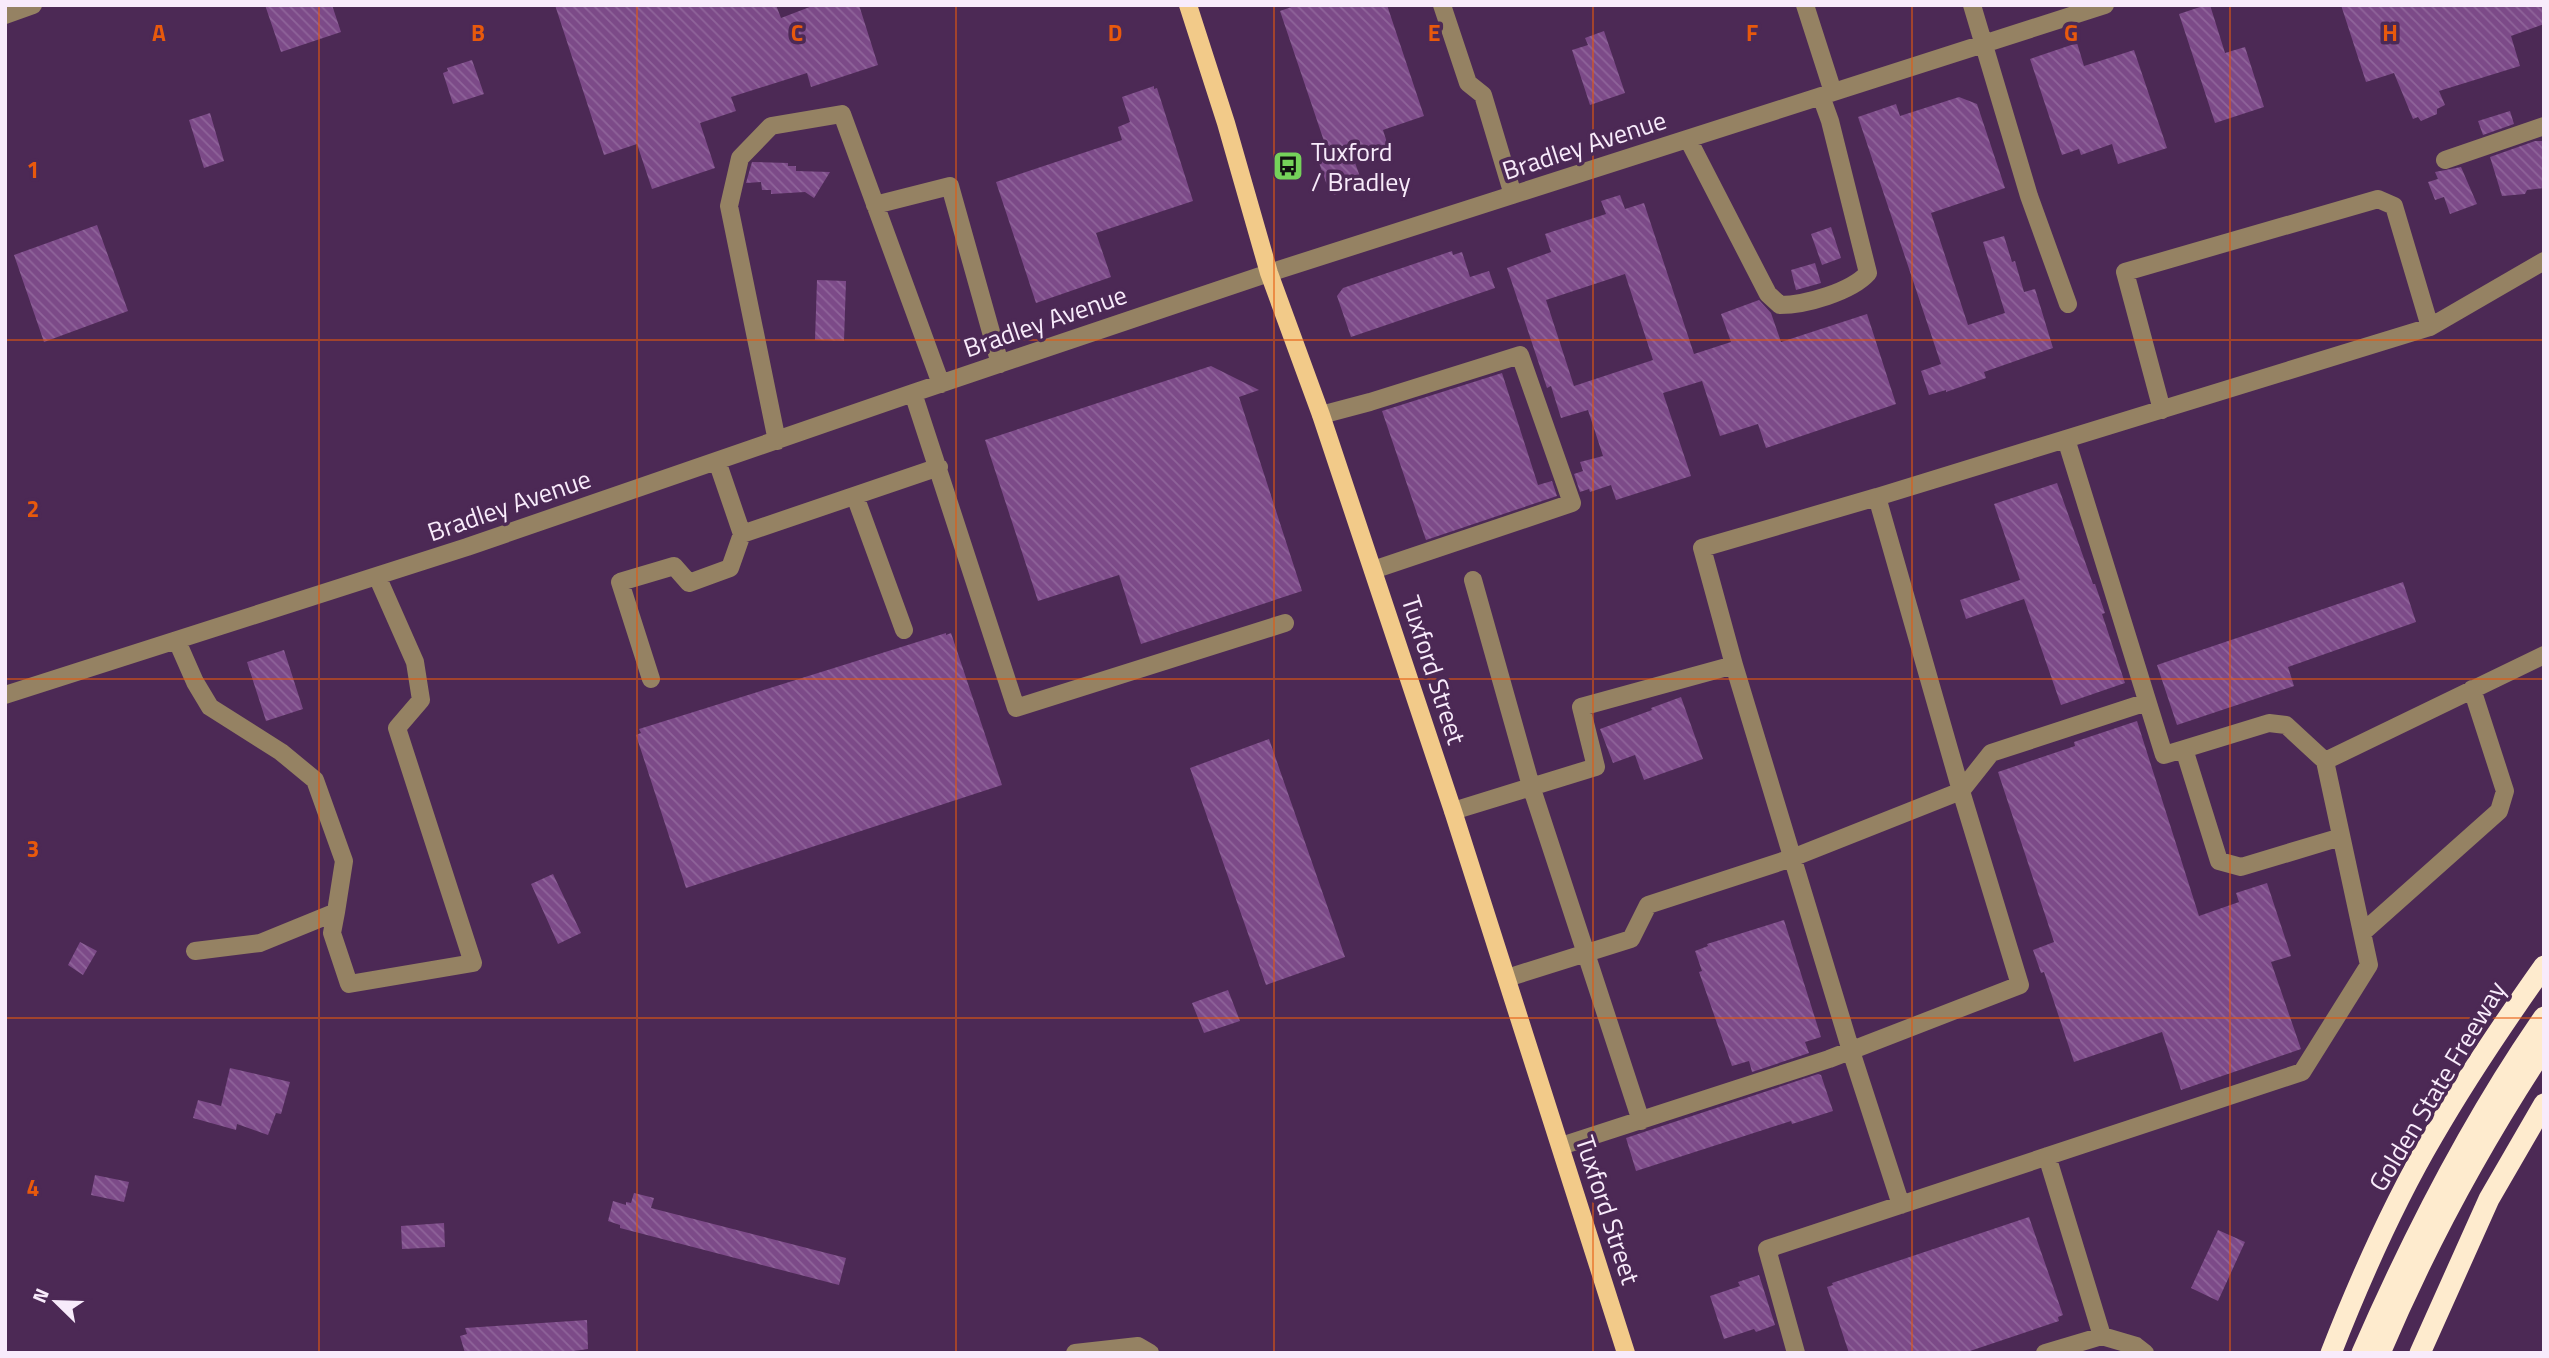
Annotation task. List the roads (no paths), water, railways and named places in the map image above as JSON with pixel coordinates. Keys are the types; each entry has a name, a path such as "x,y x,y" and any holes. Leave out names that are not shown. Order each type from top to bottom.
{"highway":[{"name":"Golden State Freeway","path":"2331,1353 2383,1232 2432,1137 2496,1034 2544,966"},
{"path":"2362,1353 2390,1288 2458,1155 2544,1017"},
{"path":"2380,1353 2413,1280 2475,1162 2515,1091 2544,1048"},
{"path":"2420,1353 2489,1199 2544,1104"}],"main road":[{"name":"Tuxford Street","path":"1188,5 1226,123 1269,273 1321,415 1453,811 1626,1353"}],"street":[{"path":"5,15 33,5"},
{"path":"1442,5 1468,83 1483,95 1513,195"},
{"path":"1688,139 1768,294 1780,305 1801,305 1860,282 1868,273 1805,5"},
{"path":"1972,5 2029,196 2068,304"},
{"name":"Bradley Avenue","path":"5,695 377,576 1269,273 2105,5"},
{"path":"777,441 729,206 740,158 771,126 842,114 941,384"},
{"path":"2445,160 2544,126"},
{"path":"875,205 950,186 1000,364"},
{"path":"2162,410 2125,272 2378,199 2394,206 2430,327"},
{"path":"1901,1205 1791,858 1702,548 2430,327 2544,261"},
{"path":"1321,415 1520,355 1572,503 1373,570"},
{"path":"913,393 1016,708 1285,622"},
{"path":"1796,1353 1768,1249 2302,1072 2369,964 2325,761 2286,724 2269,723 2164,755 2066,439"},
{"path":"652,679 620,582 674,566 689,583 730,568 743,534 717,461"},
{"path":"743,534 939,467"},
{"path":"855,496 904,630"},
{"path":"1561,1146 1851,1051 2020,985 1877,497"},
{"path":"177,640 195,682 210,707 281,752 315,780 344,861 332,933 349,984 473,964 397,728 421,700 415,662 377,576"},
{"path":"1473,580 1531,786 1634,1123"},
{"path":"2325,761 2544,655"},
{"path":"1453,811 1596,767 1581,707 1734,666"},
{"path":"2362,933 2498,811 2505,791 2472,690"},
{"path":"1507,978 1631,939 1648,905 1791,858 1961,791 1991,753 2147,702"},
{"path":"2184,749 2219,861 2241,867 2341,837"},
{"path":"195,951 260,943 336,912"},
{"path":"2047,1157 2102,1336"},
{"path":"2045,1353 2102,1336 2136,1346 2146,1353"},
{"path":"1075,1353 1138,1346 1150,1353"}],"place":[{"name":"Tuxford / Bradley","path":"1288,166"}]}
